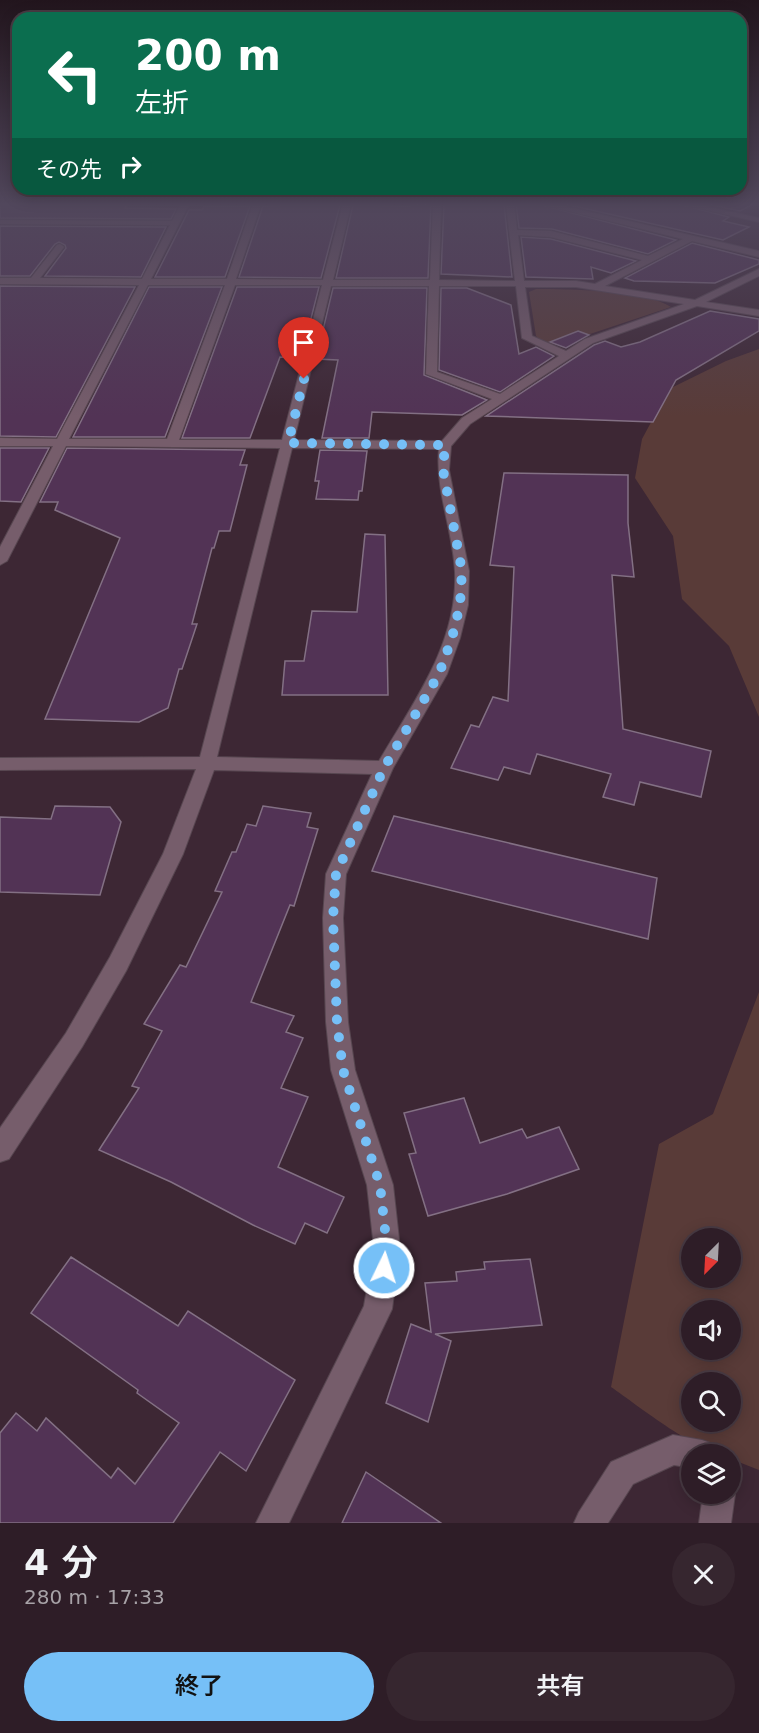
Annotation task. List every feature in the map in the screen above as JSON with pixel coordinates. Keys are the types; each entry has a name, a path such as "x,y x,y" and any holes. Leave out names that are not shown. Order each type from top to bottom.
{"street":[{"path":"33,282 39,275"},
{"path":"0,561 148,275"},
{"path":"172,442 233,275"},
{"path":"0,1150 74,1040 118,964 173,854 207,763 329,275"},
{"path":"434,275 432,374 500,398"},
{"path":"520,275 527,338 566,355"},
{"path":"598,286 618,275"},
{"path":"272,1523 378,1309 387,1248 380,1185 343,1070 337,1022 333,918 336,874 384,768 439,674 452,638 460,605 462,571 443,470 445,445 466,421 566,355 599,337 696,303 756,275"},
{"path":"0,281 598,286 759,313"},
{"path":"0,442 445,445"},
{"path":"0,764 207,763 384,768"},
{"path":"590,1523 622,1473 673,1450 681,1451"},
{"path":"715,1523 718,1504"}],"shaded area":[{"path":"536,289 586,290 625,294 659,301 671,307 584,336 566,345 557,345 541,341 536,336 529,292"},
{"path":"759,349 759,717 729,646 682,599 673,536 635,478 642,439 669,389 726,361"},
{"path":"759,992 759,1470 741,1463 741,1444 697,1444 611,1387 659,1144 713,1114"}],"building":[{"path":"0,275 31,275 30,276"},
{"path":"46,275 142,275 141,277"},
{"path":"156,275 226,275 225,277 155,277"},
{"path":"240,275 322,275 321,278 239,277"},
{"path":"337,275 428,275 428,278 336,278"},
{"path":"466,275 512,275 512,277"},
{"path":"526,275 592,275 593,279 526,277"},
{"path":"631,275 733,275 715,283 634,281 625,278"},
{"path":"0,286 135,287 56,437 0,436"},
{"path":"149,287 222,287 165,437 73,437"},
{"path":"237,287 319,287 301,358 280,357 250,438 182,438"},
{"path":"333,288 427,288 424,375 487,400 462,415 372,412 369,438 322,438 338,360 316,359"},
{"path":"441,288 467,288 511,305 519,354 536,347 554,356 500,392 439,370"},
{"path":"710,311 759,319 759,331 676,380 653,422 486,416 594,345 605,341 621,347 640,342"},
{"path":"578,331 589,335 566,348 550,342"},
{"path":"0,448 49,448 21,502 0,501"},
{"path":"67,448 245,450 240,465 247,465 230,531 219,531 214,548 212,548 192,624 197,624 182,669 179,669 168,708 139,722 45,719 120,538 55,510 58,502 40,502"},
{"path":"320,450 367,451 362,491 359,491 358,500 316,499 319,481 315,481"},
{"path":"504,473 628,475 628,523 634,577 612,575 623,729 711,751 701,797 640,782 634,805 603,797 611,774 537,754 530,774 504,767 498,780 451,768 471,725 479,727 493,697 508,701 514,567 490,565"},
{"path":"365,534 385,535 388,695 282,695 285,661 304,661 312,611 357,612"},
{"path":"55,806 110,807 121,822 100,895 0,892 0,817 51,819"},
{"path":"263,806 311,813 307,827 318,829 294,906 290,905 251,1002 294,1016 286,1032 303,1038 281,1088 308,1097 278,1167 344,1197 327,1233 305,1223 295,1244 171,1182 99,1150 139,1088 132,1086 162,1031 144,1024 180,965 186,967 222,892 215,891 232,852 236,852 247,824 256,826"},
{"path":"394,816 657,878 648,939 372,871"},
{"path":"464,1098 480,1143 522,1129 527,1138 559,1127 579,1169 507,1194 428,1216 409,1154 416,1153 404,1113"},
{"path":"71,1257 178,1326 188,1311 295,1380 246,1471 220,1452 173,1523 0,1523 0,1433 16,1413 37,1431 46,1418 111,1478 118,1468 135,1484 179,1423 137,1393 138,1390 31,1313"},
{"path":"530,1259 542,1325 435,1334 451,1341 428,1422 386,1403 411,1324 431,1332 425,1283 457,1281 456,1272 485,1269 484,1262"},
{"path":"366,1472 441,1523 342,1523"}],"route":[{"path":"304,379 288,443 445,445 443,470 462,571 460,605 452,638 439,674 384,768 349,840 336,874 333,918 337,1022 343,1070 380,1185 387,1248 384,1268"}]}
